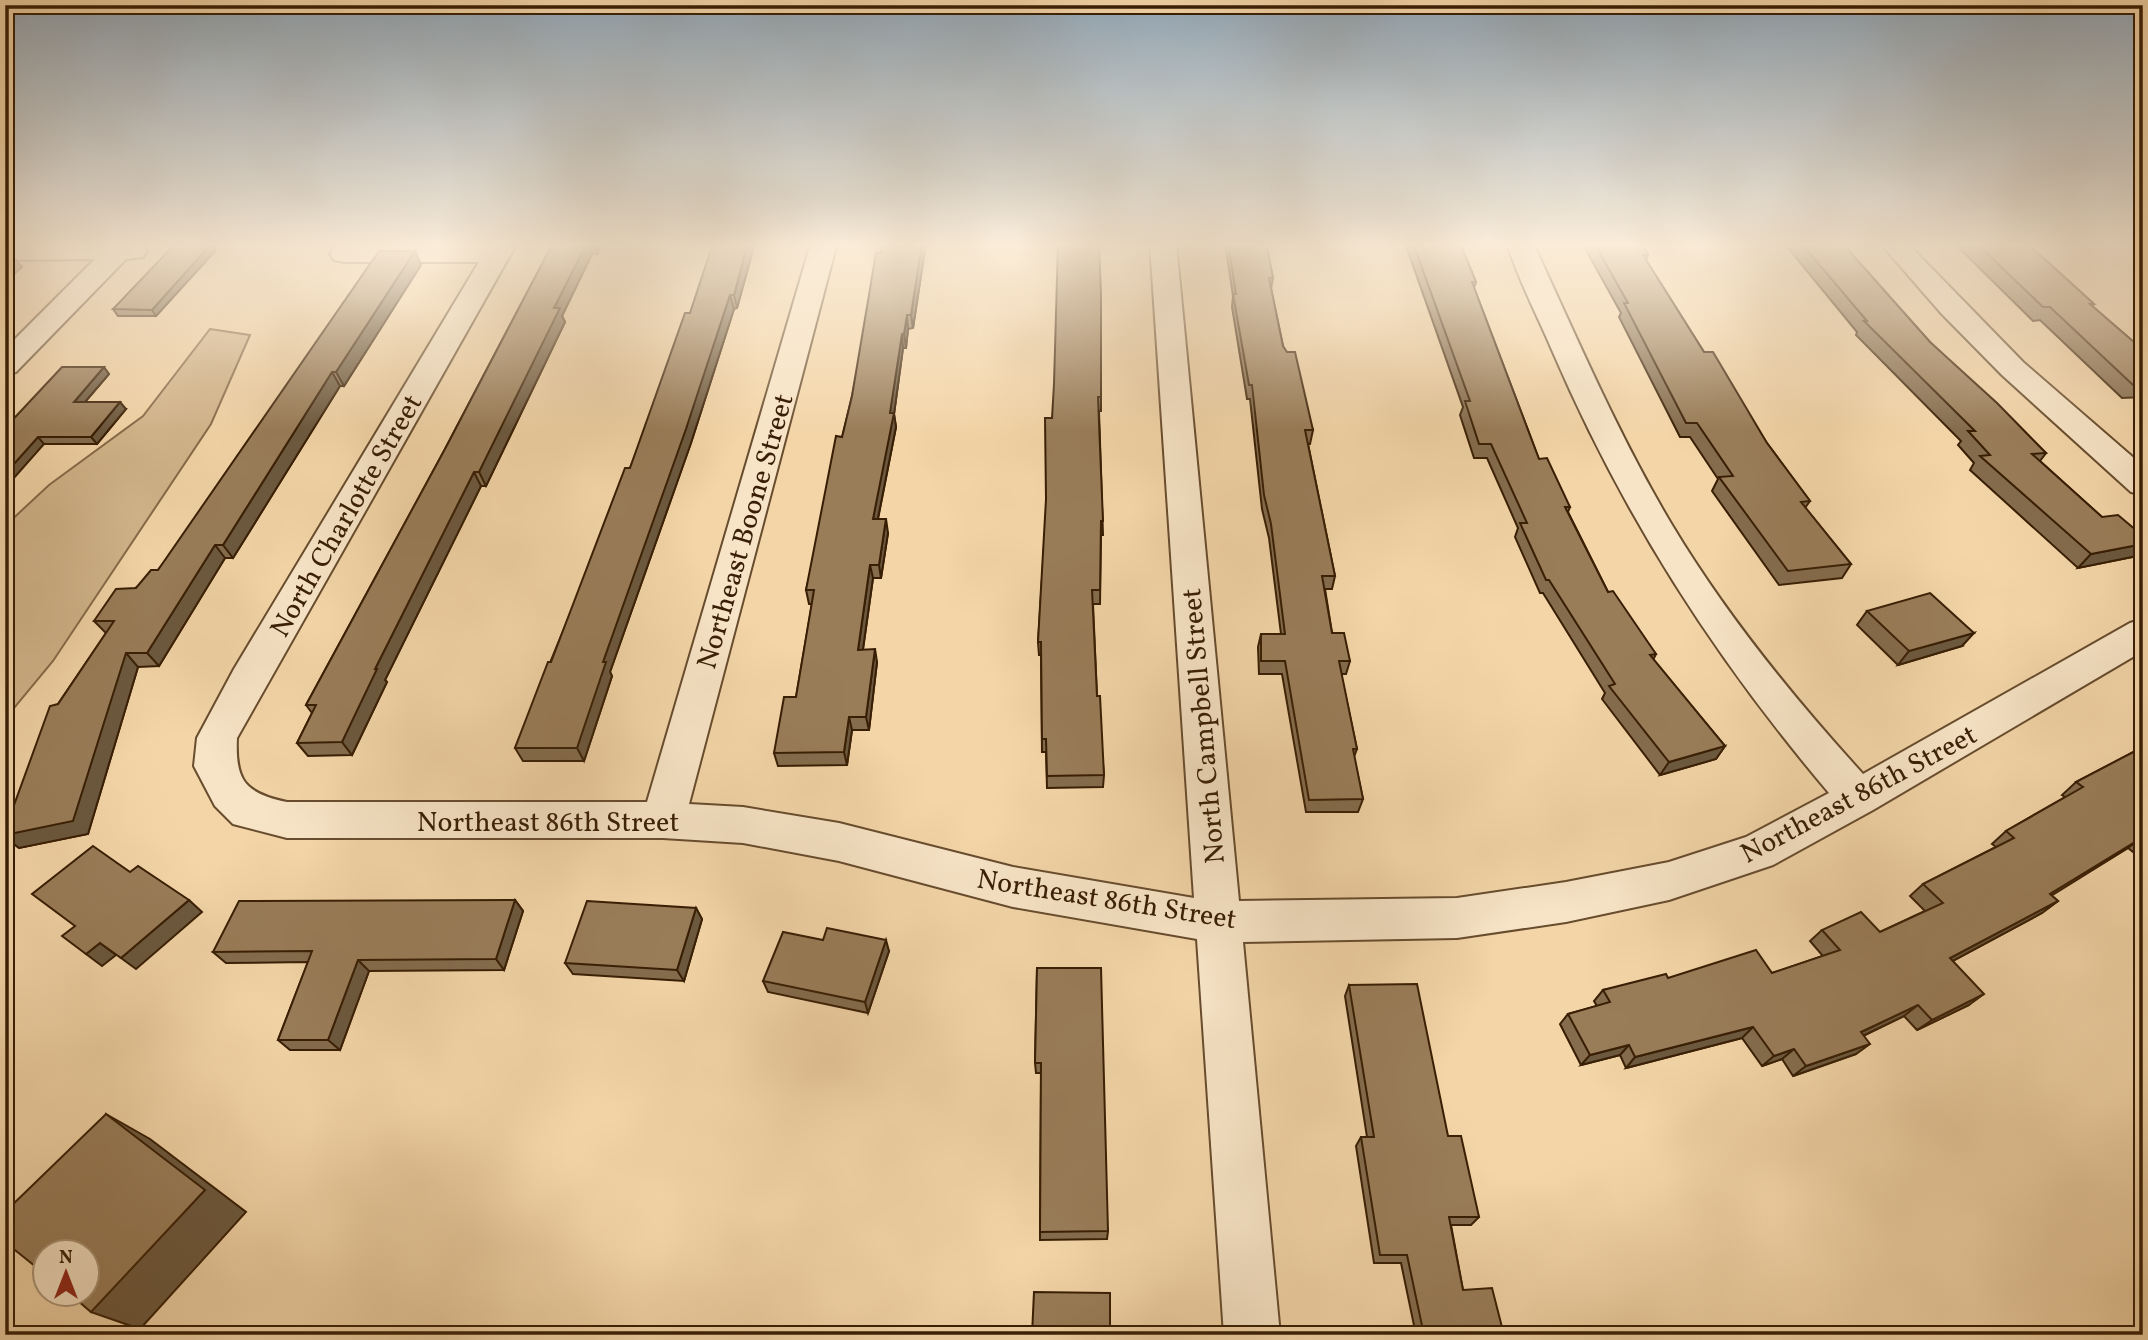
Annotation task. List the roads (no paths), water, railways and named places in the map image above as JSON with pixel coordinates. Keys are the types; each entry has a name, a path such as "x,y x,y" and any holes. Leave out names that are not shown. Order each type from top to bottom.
{"street":[{"path":"5,366 70,306"},
{"name":"North Charlotte Street","path":"230,793 215,766 217,738 255,668 467,306"},
{"name":"Northeast Boone Street","path":"663,820 807,306"},
{"name":"North Campbell Street","path":"1168,306 1252,1335"},
{"path":"1548,306 1596,415 1637,495 1688,579 1729,641 1780,709 1858,798"},
{"path":"1950,306 2035,391 2143,484"},
{"name":"Northeast 86th Street","path":"230,793 248,811 287,820 663,820 743,825 839,842 1013,887 1218,922 1457,918 1566,902 1669,881 1758,852 1858,798 2143,633"}]}
